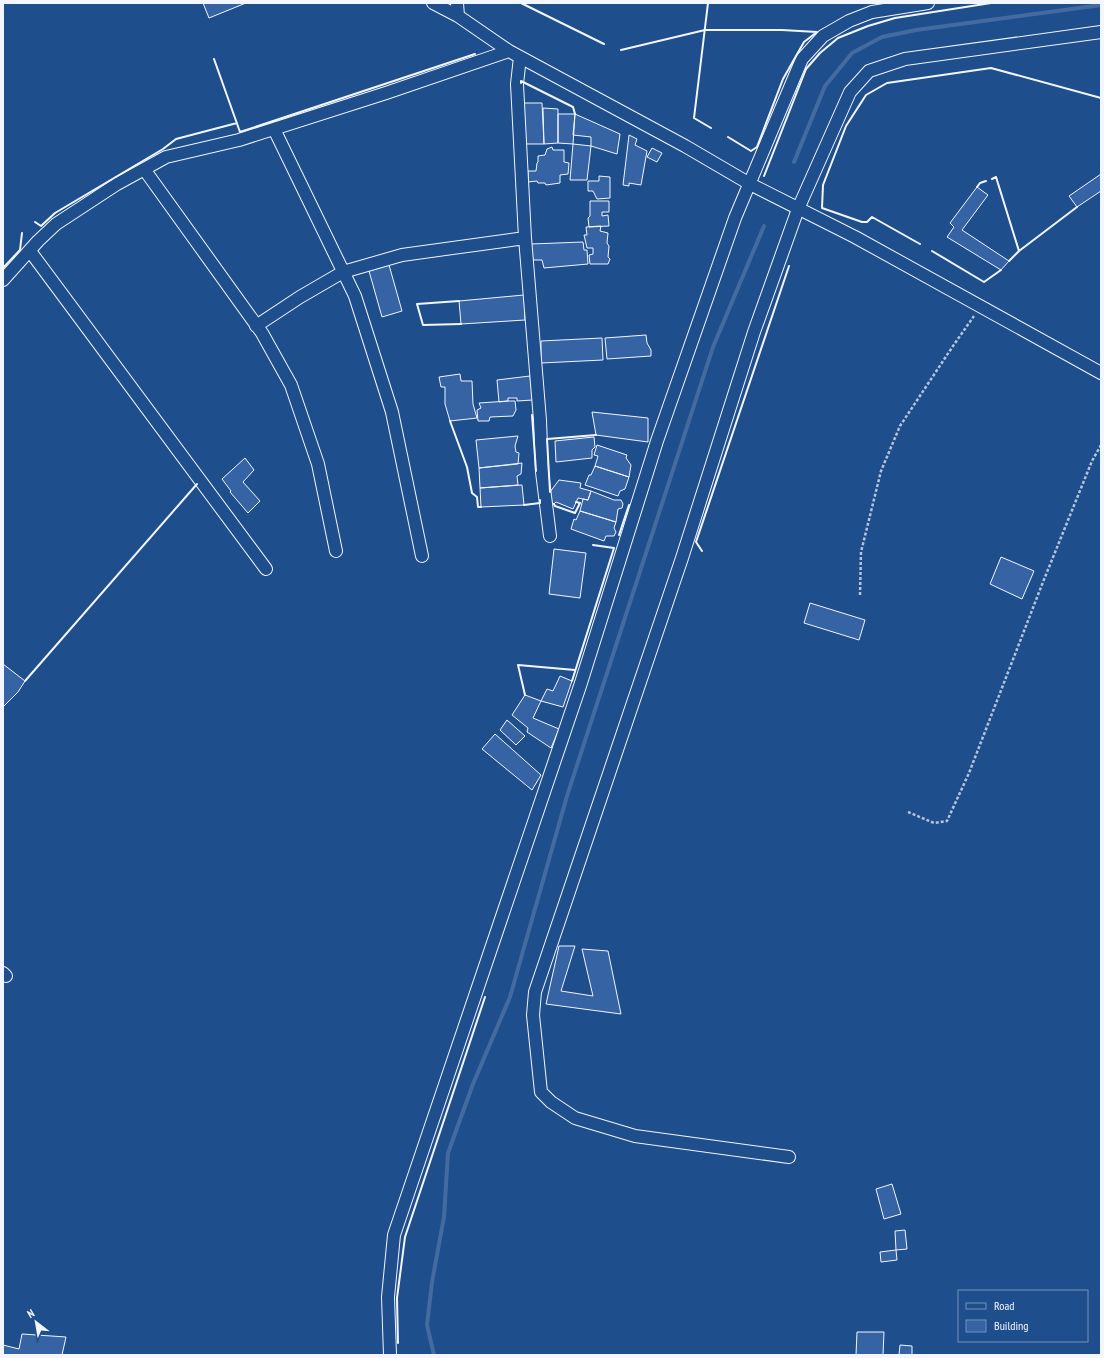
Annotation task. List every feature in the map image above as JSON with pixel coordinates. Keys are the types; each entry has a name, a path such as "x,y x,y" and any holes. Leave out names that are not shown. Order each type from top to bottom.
{"street":[{"path":"433,3 458,16 509,51 685,146 750,184 855,236 1101,373"},
{"path":"457,3 458,16"},
{"path":"390,1355 388,1297 394,1235 581,683 657,441 735,218 802,60 823,36 849,21 872,12 928,3"},
{"path":"789,1157 635,1136 575,1118 551,1102 542,1092 533,1015 535,992 679,566 754,332 798,209 850,92 868,71 905,59 1101,32"},
{"path":"3,280 56,224 97,196 144,168 166,157 239,140 509,51"},
{"path":"520,57 517,84 525,238 540,420 542,472 550,536"},
{"path":"274,129 355,296 392,412 422,556"},
{"path":"144,168 256,326 291,385 318,464 336,551"},
{"path":"256,326 300,297 344,272 402,255 525,238"},
{"path":"30,251 266,568"}],"path":[{"path":"860,595 861,552 881,472 900,426 981,306"},
{"path":"908,812 934,823 947,820 969,773 1046,575 1092,461 1101,445"}],"building":[{"path":"203,3 246,3 209,18"},
{"path":"522,103 542,103 544,144 523,144"},
{"path":"543,108 558,109 558,143 544,144"},
{"path":"558,114 575,114 573,144 558,143"},
{"path":"575,114 620,134 617,154 591,146 591,137 573,135"},
{"path":"629,135 637,139 635,145 647,151 641,185 629,183 629,186 623,185"},
{"path":"573,144 591,146 587,180 570,180"},
{"path":"552,147 553,150 564,150 564,162 569,163 568,174 560,175 560,183 546,185 545,183 538,183 537,181 528,182 528,171 536,171 538,156 545,155 547,149"},
{"path":"652,148 662,153 657,162 647,157"},
{"path":"1101,174 1101,191 1077,207 1069,196"},
{"path":"599,176 610,177 610,198 597,199 593,191 588,191 588,181 599,181"},
{"path":"977,187 988,195 962,230 1009,261 1001,270 947,237 954,227 950,223"},
{"path":"590,201 609,201 609,212 602,212 602,216 608,215 609,226 589,227 588,218 590,216"},
{"path":"601,226 600,231 608,233 608,257 610,259 608,264 590,264 589,255 593,254 593,248 587,248 584,235 587,235 586,227"},
{"path":"583,242 584,250 587,250 588,264 544,268 542,260 533,260 531,244"},
{"path":"389,265 402,311 382,317 369,271"},
{"path":"524,295 525,320 461,324 459,301"},
{"path":"646,335 647,343 651,350 651,356 607,359 605,338"},
{"path":"602,338 603,360 541,363 541,341"},
{"path":"460,374 461,381 472,381 473,404 477,418 450,421 445,404 445,387 441,387 439,377"},
{"path":"530,376 533,400 517,401 517,398 508,398 508,401 499,402 497,380"},
{"path":"515,401 516,410 513,416 490,417 489,421 478,421 477,410 481,408 479,403"},
{"path":"592,412 648,418 648,442 596,435"},
{"path":"518,436 515,446 516,452 519,453 518,464 479,468 476,440"},
{"path":"594,437 595,447 592,450 592,458 556,462 555,441"},
{"path":"597,445 627,455 626,458 631,465 629,477 595,466 598,456 594,455"},
{"path":"245,458 254,470 243,482 260,501 248,513 230,492 231,491 222,479"},
{"path":"522,463 521,474 517,476 518,485 480,488 479,468"},
{"path":"595,466 629,477 625,489 620,491 618,496 585,485"},
{"path":"559,480 581,483 580,488 591,491 588,500 578,498 573,509 556,502 554,504 551,502 550,492"},
{"path":"522,485 524,505 481,507 480,488"},
{"path":"591,491 614,500 621,500 623,504 622,508 618,509 616,522 580,511 583,499 588,500"},
{"path":"580,511 616,522 614,528 616,532 614,536 606,536 604,541 571,529 574,519 576,520"},
{"path":"554,549 586,553 580,598 549,594"},
{"path":"1001,557 1034,571 1022,599 990,584"},
{"path":"810,603 865,620 859,640 804,623"},
{"path":"3,664 25,681 18,692 3,707"},
{"path":"560,676 572,681 563,707 541,701 547,689 553,691"},
{"path":"525,695 541,701 533,718 559,729 551,748 527,732 528,728 512,715"},
{"path":"507,720 525,736 516,745 500,730"},
{"path":"495,734 541,775 532,790 482,749"},
{"path":"559,946 575,946 561,991 593,996 582,949 608,951 621,1014 546,1004"},
{"path":"892,1184 901,1214 884,1219 876,1189"},
{"path":"905,1230 907,1249 896,1250 895,1231"},
{"path":"896,1250 897,1260 881,1262 880,1252"},
{"path":"857,1332 884,1332 883,1355 856,1355"},
{"path":"22,1334 66,1337 62,1355 3,1355 3,1345 19,1349"},
{"path":"900,1345 912,1346 912,1355 899,1355"}],"waterway":[{"path":"794,162 825,86 852,53 882,37 916,30 1101,5"},
{"path":"434,1355 427,1325 432,1282 444,1217 448,1153 473,1084 510,997 567,796 713,347 764,226"}],"wall":[{"path":"521,3 604,44"},
{"path":"708,3 694,118 711,128"},
{"path":"764,176 806,69 820,53 838,38 868,26 895,18 991,3"},
{"path":"621,50 705,30 782,30 817,32 804,42 783,79 757,147 751,151 728,137"},
{"path":"214,59 240,132 475,54"},
{"path":"920,244 872,217 867,222 862,222 822,208 823,185 846,126 866,95 887,83 991,68 1101,98"},
{"path":"521,83 521,81 573,107 575,114"},
{"path":"35,222 41,226 55,213 163,149 176,139 237,123"},
{"path":"992,179 996,177 1019,251"},
{"path":"977,187 980,183 986,181"},
{"path":"1009,261 1019,251 1077,207"},
{"path":"3,268 20,250 22,233"},
{"path":"932,251 984,282 1001,270"},
{"path":"702,551 696,542 789,266"},
{"path":"459,301 417,304 423,325 461,324"},
{"path":"532,415 536,471"},
{"path":"450,421 467,467 472,493 477,497 478,507 481,507"},
{"path":"550,492 547,439 596,435"},
{"path":"25,681 197,484"},
{"path":"524,505 540,503 540,500"},
{"path":"554,504 555,506 575,513 580,503 576,502"},
{"path":"619,535 629,505"},
{"path":"572,681 614,548 593,545"},
{"path":"525,695 518,665 575,670"},
{"path":"398,1343 397,1298 405,1237 485,997"}]}
